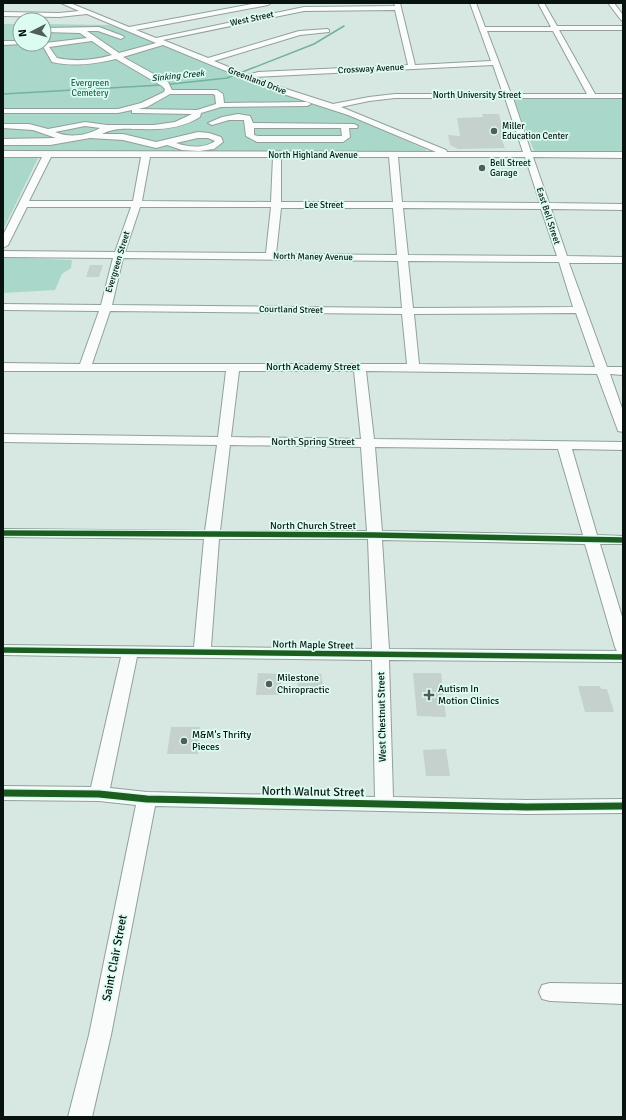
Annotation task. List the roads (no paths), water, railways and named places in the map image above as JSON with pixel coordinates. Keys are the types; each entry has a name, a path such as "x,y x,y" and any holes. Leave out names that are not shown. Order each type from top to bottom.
{"street":[{"name":"Greenland Drive","path":"64,3 241,75 332,107 450,155"},
{"path":"129,29 268,3"},
{"name":"East Bell Street","path":"473,3 508,95 562,259 623,428"},
{"path":"541,3 553,28 592,96"},
{"path":"612,4 623,5"},
{"path":"612,4 623,19"},
{"path":"398,5 412,66"},
{"name":"West Street","path":"155,40 304,8 398,5"},
{"path":"3,14 59,15 88,12"},
{"path":"482,29 623,28"},
{"path":"72,30 82,31 90,29"},
{"path":"52,30 104,30 146,47"},
{"path":"207,61 299,33 327,30"},
{"path":"82,31 166,87 214,92 219,94 220,106"},
{"path":"52,44 94,39"},
{"path":"50,52 55,60 62,62 86,62 119,57 146,47 163,44"},
{"name":"Crossway Avenue","path":"241,75 495,63"},
{"path":"118,111 144,105 157,99 166,87"},
{"name":"North University Street","path":"332,107 369,98 394,96 623,96"},
{"path":"3,111 197,113 220,106 320,103"},
{"path":"220,106 243,114 248,121 250,136 257,139 343,139 346,137 345,126"},
{"path":"197,113 214,121"},
{"path":"48,131 85,124 107,127 168,125 187,121 197,113"},
{"path":"198,135 208,128 214,121 230,117 248,121 383,127"},
{"path":"3,126 29,126 45,129 56,136 68,138"},
{"path":"91,136 107,127"},
{"path":"3,142 50,142 68,138 91,136 123,137 156,145 165,142 198,135 218,139 219,142 216,146 207,148 186,149 165,142"},
{"name":"North Highland Avenue","path":"3,154 623,155"},
{"path":"3,245 48,154"},
{"name":"Evergreen Street","path":"85,368 105,309 119,256 137,204 146,154"},
{"path":"271,256 276,205 277,154"},
{"path":"393,155 413,368"},
{"name":"Lee Street","path":"24,204 623,207"},
{"name":"North Maney Avenue","path":"3,254 623,260"},
{"name":"Courtland Street","path":"3,307 408,311 580,310"},
{"path":"3,380 6,367"},
{"name":"North Academy Street","path":"6,367 360,367 623,371"},
{"name":"West Chestnut Street","path":"360,367 369,442 373,535 381,655 384,804"},
{"path":"202,653 212,535 233,368"},
{"name":"North Spring Street","path":"3,438 623,446"},
{"path":"564,446 623,647"},
{"name":"North Church Street","path":"3,533 373,535 623,540"},
{"name":"North Maple Street","path":"3,650 623,658"},
{"path":"99,794 130,652"},
{"name":"North Walnut Street","path":"3,793 99,794 147,799 526,807 623,806"},
{"name":"Saint Clair Street","path":"80,1117 100,1035 147,799"},
{"path":"550,992 623,994"}],"waterway":[{"name":"Sinking Creek","path":"3,94 162,85 227,78 314,44 344,26"}],"place":[{"name":"Miller Education Center","path":"494,131"},
{"name":"Bell Street Garage","path":"482,168"},
{"name":"Milestone Chiropractic","path":"269,684"},
{"name":"Autism In Motion Clinics","path":"429,695"},
{"name":"M&M's Thrifty Pieces","path":"184,741"}],"park label":[{"name":"Evergreen Cemetery","path":"90,88"}]}
